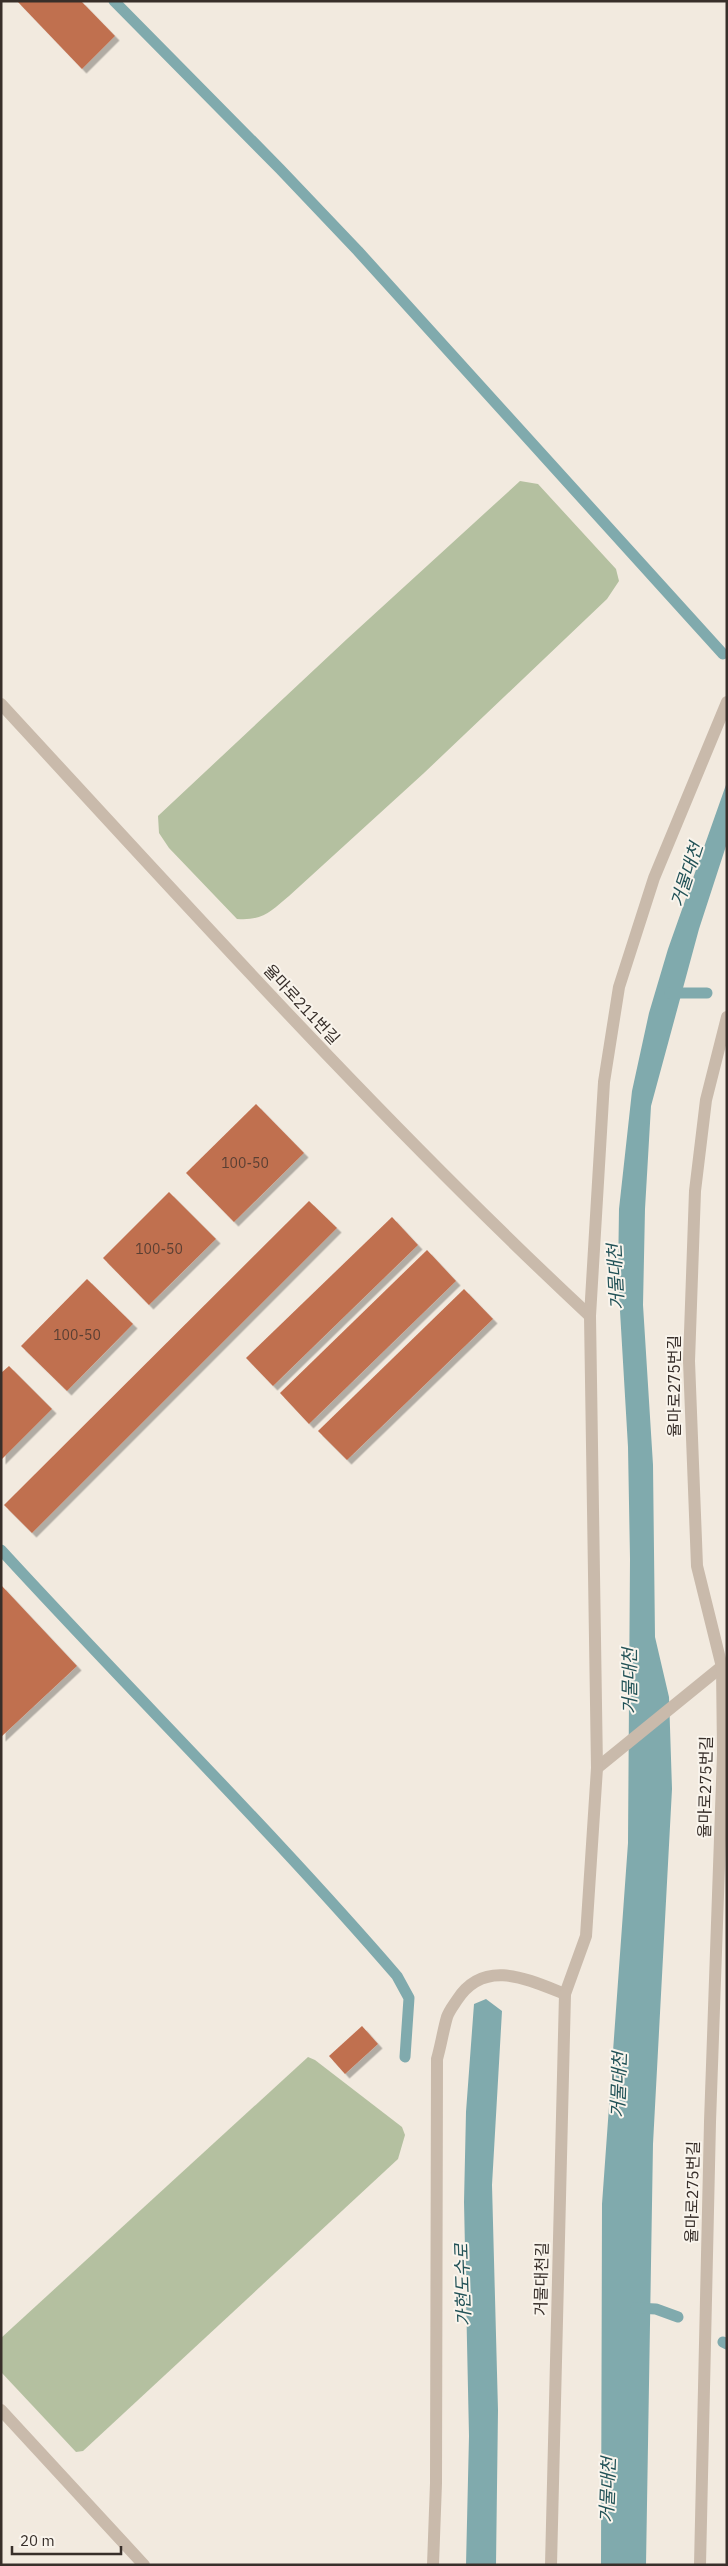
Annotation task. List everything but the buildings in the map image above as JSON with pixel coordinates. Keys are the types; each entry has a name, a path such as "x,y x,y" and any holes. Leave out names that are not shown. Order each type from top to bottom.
{"street":[{"name":"거물대천길","path":"551,2565 565,1994 586,1936 597,1768 590,1316 604,1082 618,987 654,878 727,702"},
{"name":"율마로211번길","path":"1,704 300,1026 530,1261 590,1316"},
{"name":"율마로275번길","path":"700,2565 710,2122 725,1753 724,1665 697,1566 689,1361 695,1191 706,1100 727,1017"},
{"path":"597,1768 724,1665"},
{"path":"433,2565 436,2483 435,2143 437,2059 441,2041 448,2015 465,1988 487,1976 506,1974 535,1982 565,1994"},
{"path":"1,2410 144,2565"}],"green space":[{"path":"520,481 538,484 616,569 619,581 607,599 424,773 289,896 260,917 237,919 169,848 159,833 158,816 347,639"},
{"path":"308,2057 315,2060 402,2127 405,2135 398,2159 83,2451 76,2452 1,2372 1,2338"}],"water":[{"name":"거물대천","path":"727,782 727,843 699,929 651,1106 645,1209 643,1305 653,1465 655,1637 669,1697 672,1789 653,2144 646,2565 601,2565 602,2204 628,1843 630,1559 628,1447 618,1277 619,1209 632,1091 649,1013 668,949"},
{"path":"486,1999 502,2011 492,2185 498,2410 496,2565 466,2565 469,2436 464,2202 466,2112 474,2004"}],"waterway":[{"path":"114,1 358,251 723,654"},
{"path":"670,993 707,993"},
{"path":"1,1550 250,1814 397,1976 409,1998 405,2057"},
{"path":"636,2308 656,2309 678,2317"},
{"path":"723,2342 727,2344"}],"water label":[{"name":"가현도수로","path":"463,2285"}]}
